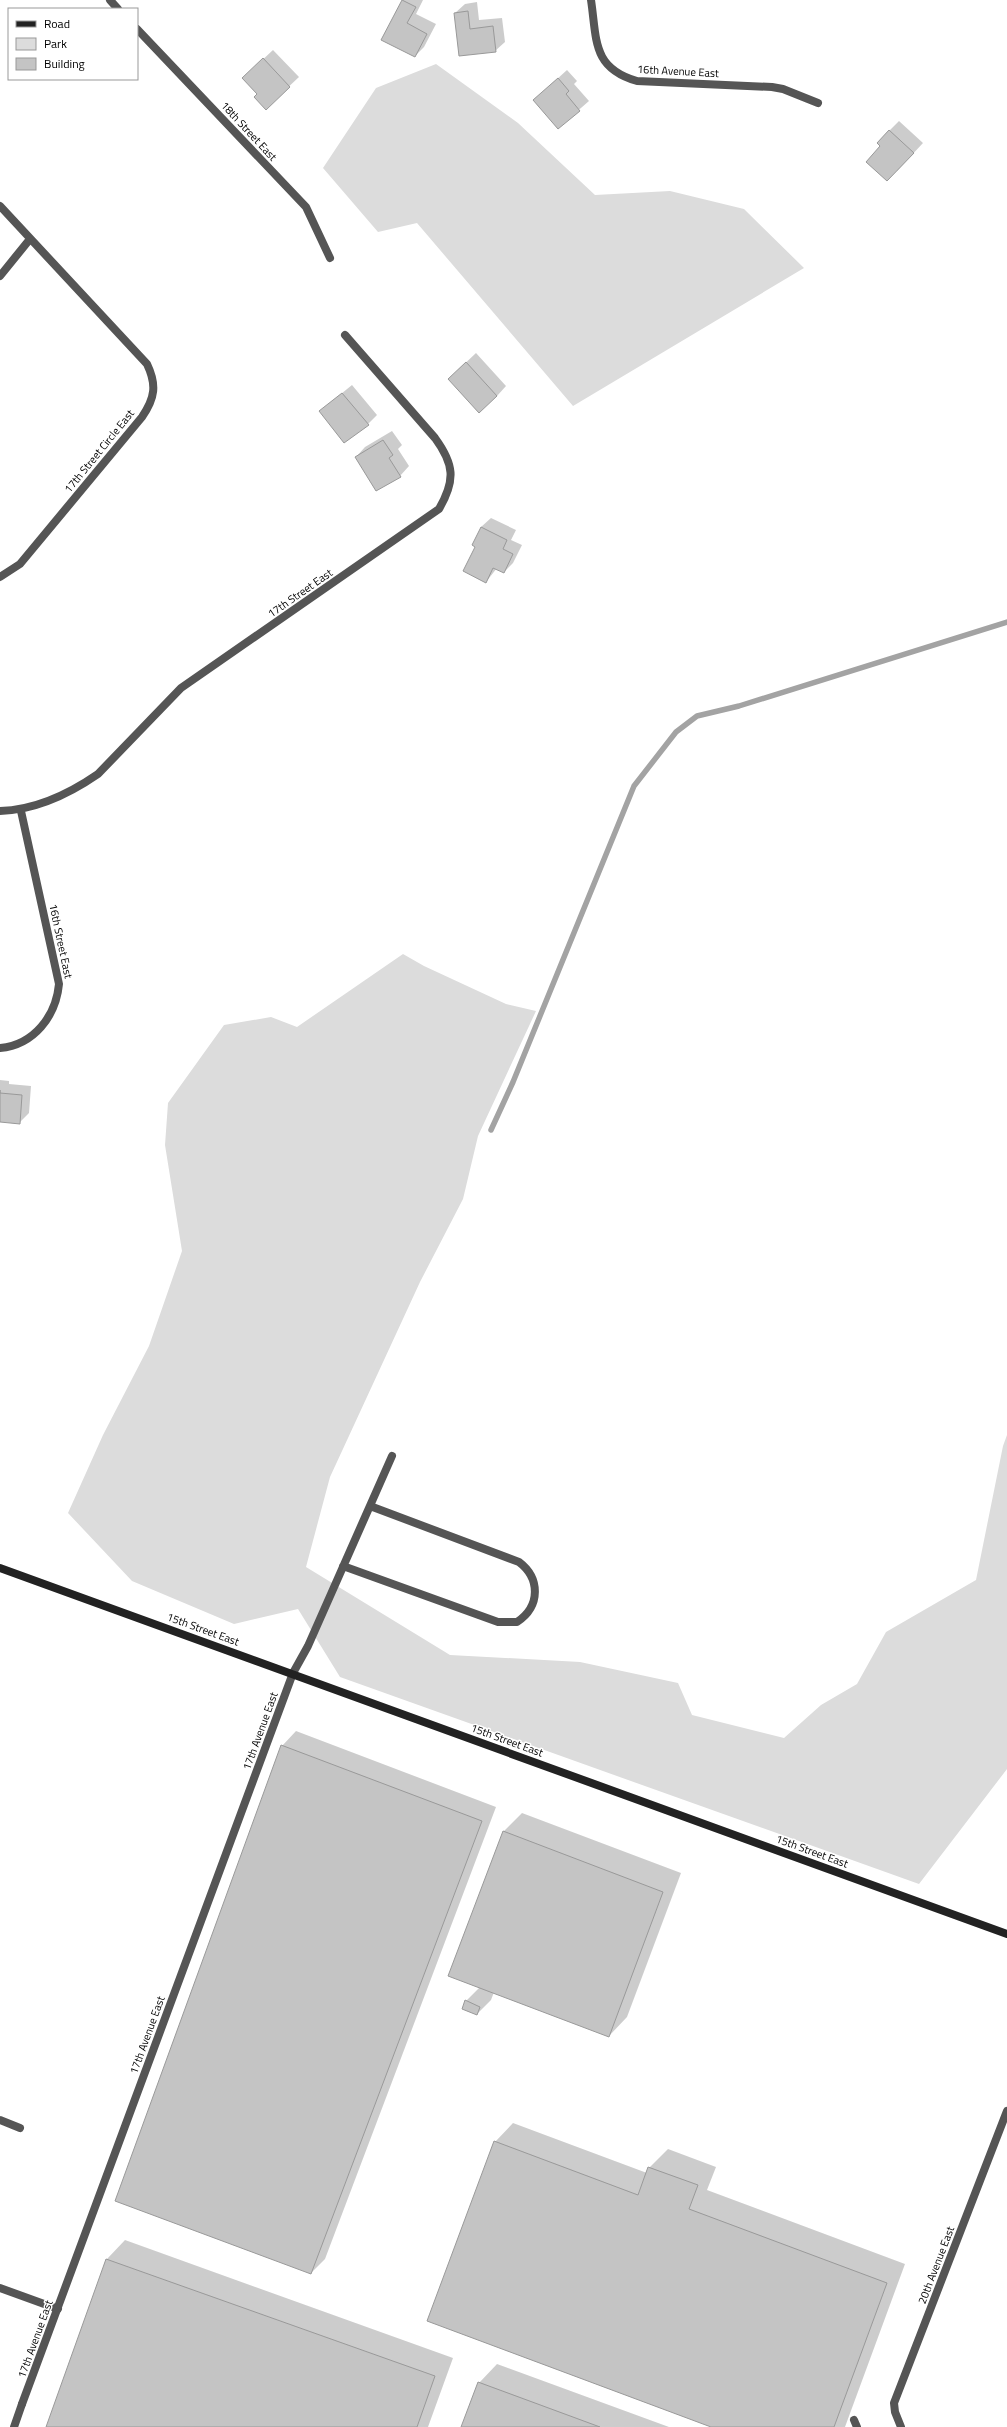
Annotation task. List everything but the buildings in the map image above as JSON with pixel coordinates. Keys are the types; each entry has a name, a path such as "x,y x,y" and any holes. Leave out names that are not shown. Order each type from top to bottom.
{"main road":[{"name":"15th Street East","path":"0,1568 293,1673 1007,1934"}],"street":[{"path":"110,0 117,8"},
{"name":"16th Avenue East","path":"591,0 603,60 612,71 625,78 637,81 783,88 818,103"},
{"name":"18th Street East","path":"138,30 306,208 330,258"},
{"name":"17th Street Circle East","path":"0,206 147,364 154,378 154,389 147,410 137,424 20,564 0,577"},
{"path":"0,276 30,239"},
{"name":"17th Street East","path":"0,811 21,811 51,800 82,785 98,774 181,688 439,509 447,495 451,479 451,469 447,454 435,438 346,335"},
{"name":"16th Street East","path":"0,1048 16,1044 41,1028 52,1012 59,984 21,811"},
{"name":"17th Avenue East","path":"14,2427 293,1673 308,1646 392,1456"},
{"path":"343,1566 498,1622 518,1622 531,1609 534,1599 534,1582 528,1569 519,1562 370,1506"},
{"name":"20th Avenue East","path":"901,2427 895,2412 894,2403 1007,2110"},
{"path":"0,2120 20,2128"},
{"path":"0,2288 58,2309"}],"green space":[{"path":"436,64 518,123 595,195 670,191 744,209 804,268 573,406 417,223 378,232 323,168 376,88"},
{"path":"403,954 424,966 506,1004 536,1011 478,1136 463,1199 420,1282 330,1477 306,1567 450,1655 580,1662 678,1683 692,1715 784,1738 821,1705 857,1684 886,1632 976,1580 1003,1446 1007,1435 1007,1769 919,1884 340,1677 298,1609 234,1624 132,1581 68,1513 103,1435 149,1346 182,1251 165,1145 168,1103 224,1025 271,1017 297,1027"}],"waterway":[{"path":"491,1130 513,1082 634,786 676,732 697,716 739,706 1007,622"}]}
